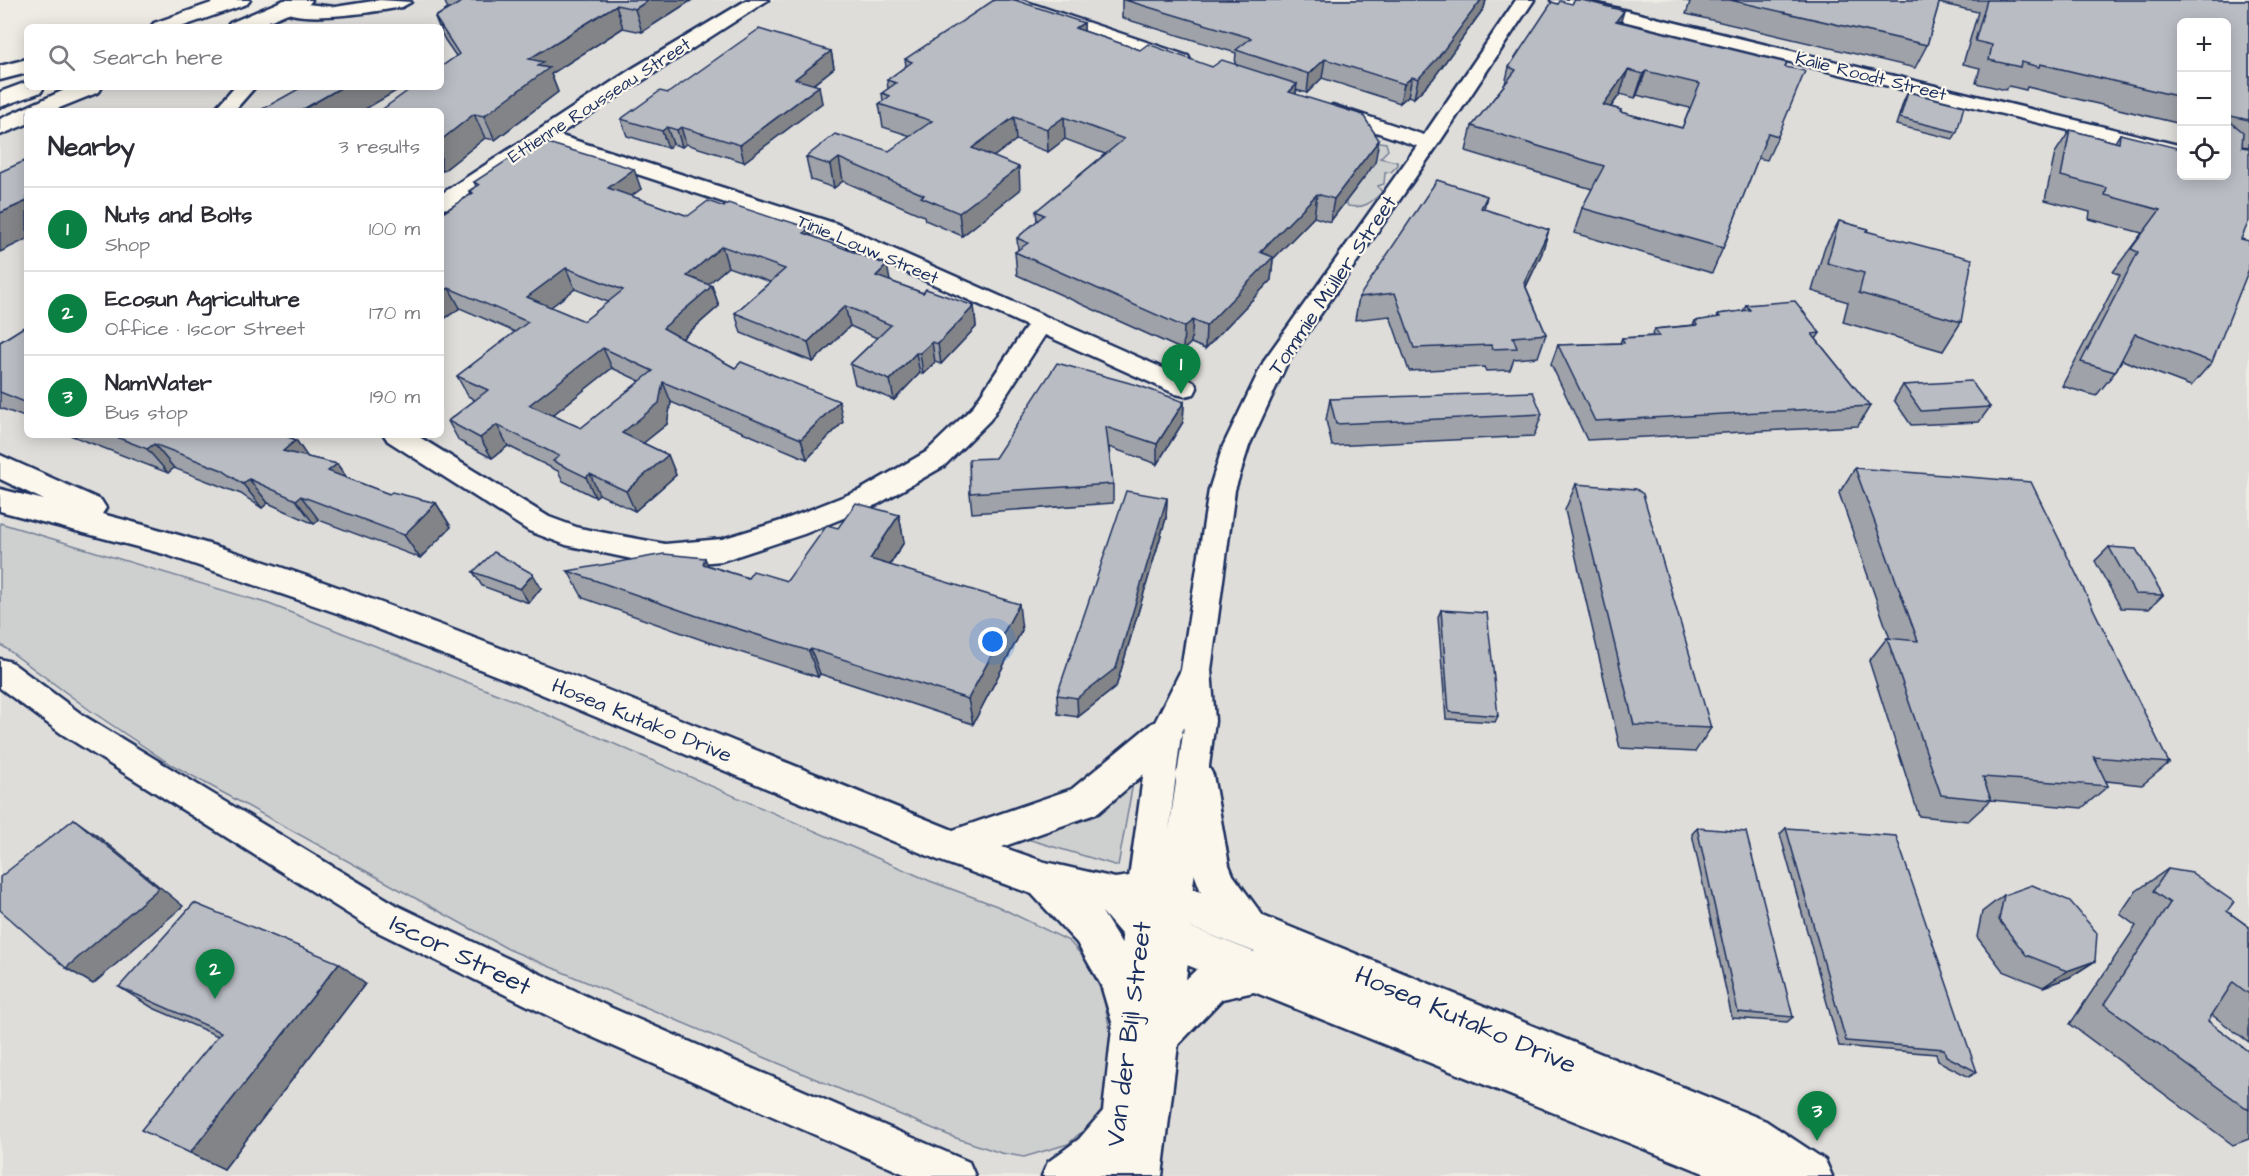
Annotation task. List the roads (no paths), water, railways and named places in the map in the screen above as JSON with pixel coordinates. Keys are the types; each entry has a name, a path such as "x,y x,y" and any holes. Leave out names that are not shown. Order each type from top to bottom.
{"main road":[{"path":"171,24 242,0"},
{"path":"185,24 242,0"},
{"path":"244,24 295,3"},
{"path":"0,74 24,67"},
{"path":"0,100 25,90"},
{"path":"40,108 84,90"},
{"path":"42,108 62,99"},
{"path":"0,126 24,115"},
{"name":"Hosea Kutako Drive","path":"0,466 168,543"},
{"name":"Hosea Kutako Drive","path":"0,500 168,543 352,605 446,640 952,848 1045,880 1149,911 1249,929 1750,1137 1776,1152 1808,1176"},
{"path":"952,848 1085,801 1165,734"},
{"path":"1194,775 1210,865 1218,886 1249,929"},
{"path":"1045,880 1091,929 1146,1029 1207,985 1222,979 1258,971"},
{"name":"Hosea Kutako Drive","path":"1149,911 1258,971 1386,1025 1728,1160 1756,1169 1808,1176"}],"street":[{"name":"Ettienne Rousseau Street","path":"444,201 718,22 759,0"},
{"path":"1004,0 1194,64"},
{"name":"Tommie Müller Street","path":"1149,911 1194,775 1200,721 1196,670 1222,490 1245,425 1277,359 1429,143 1525,0"},
{"name":"Kalie Roodt Street","path":"1560,0 2177,151"},
{"path":"295,3 335,19 403,1"},
{"path":"360,24 403,1"},
{"path":"226,108 242,90"},
{"path":"1317,106 1429,143"},
{"name":"Tinie Louw Street","path":"541,136 829,229 1185,388"},
{"path":"402,438 539,524 576,538 665,555 722,550 794,527 870,497 935,459 981,414 1040,324"},
{"name":"Tommie Müller Street","path":"1149,911 1165,734 1196,670"},
{"name":"Iscor Street","path":"0,671 73,725 386,918 594,1019 955,1176"},
{"name":"Van der BIjl Street","path":"1142,1176 1149,911"},
{"name":"Van der BIjl Street","path":"1110,1176 1121,1119 1146,1029"},
{"path":"1062,1176 1077,1167 1102,1145 1121,1119"}],"place":[{"name":"Nuts and Bolts","path":"1181,394"},
{"name":"Ecosun Agriculture","path":"215,999"},
{"name":"NamWater","path":"1817,1141"}]}
